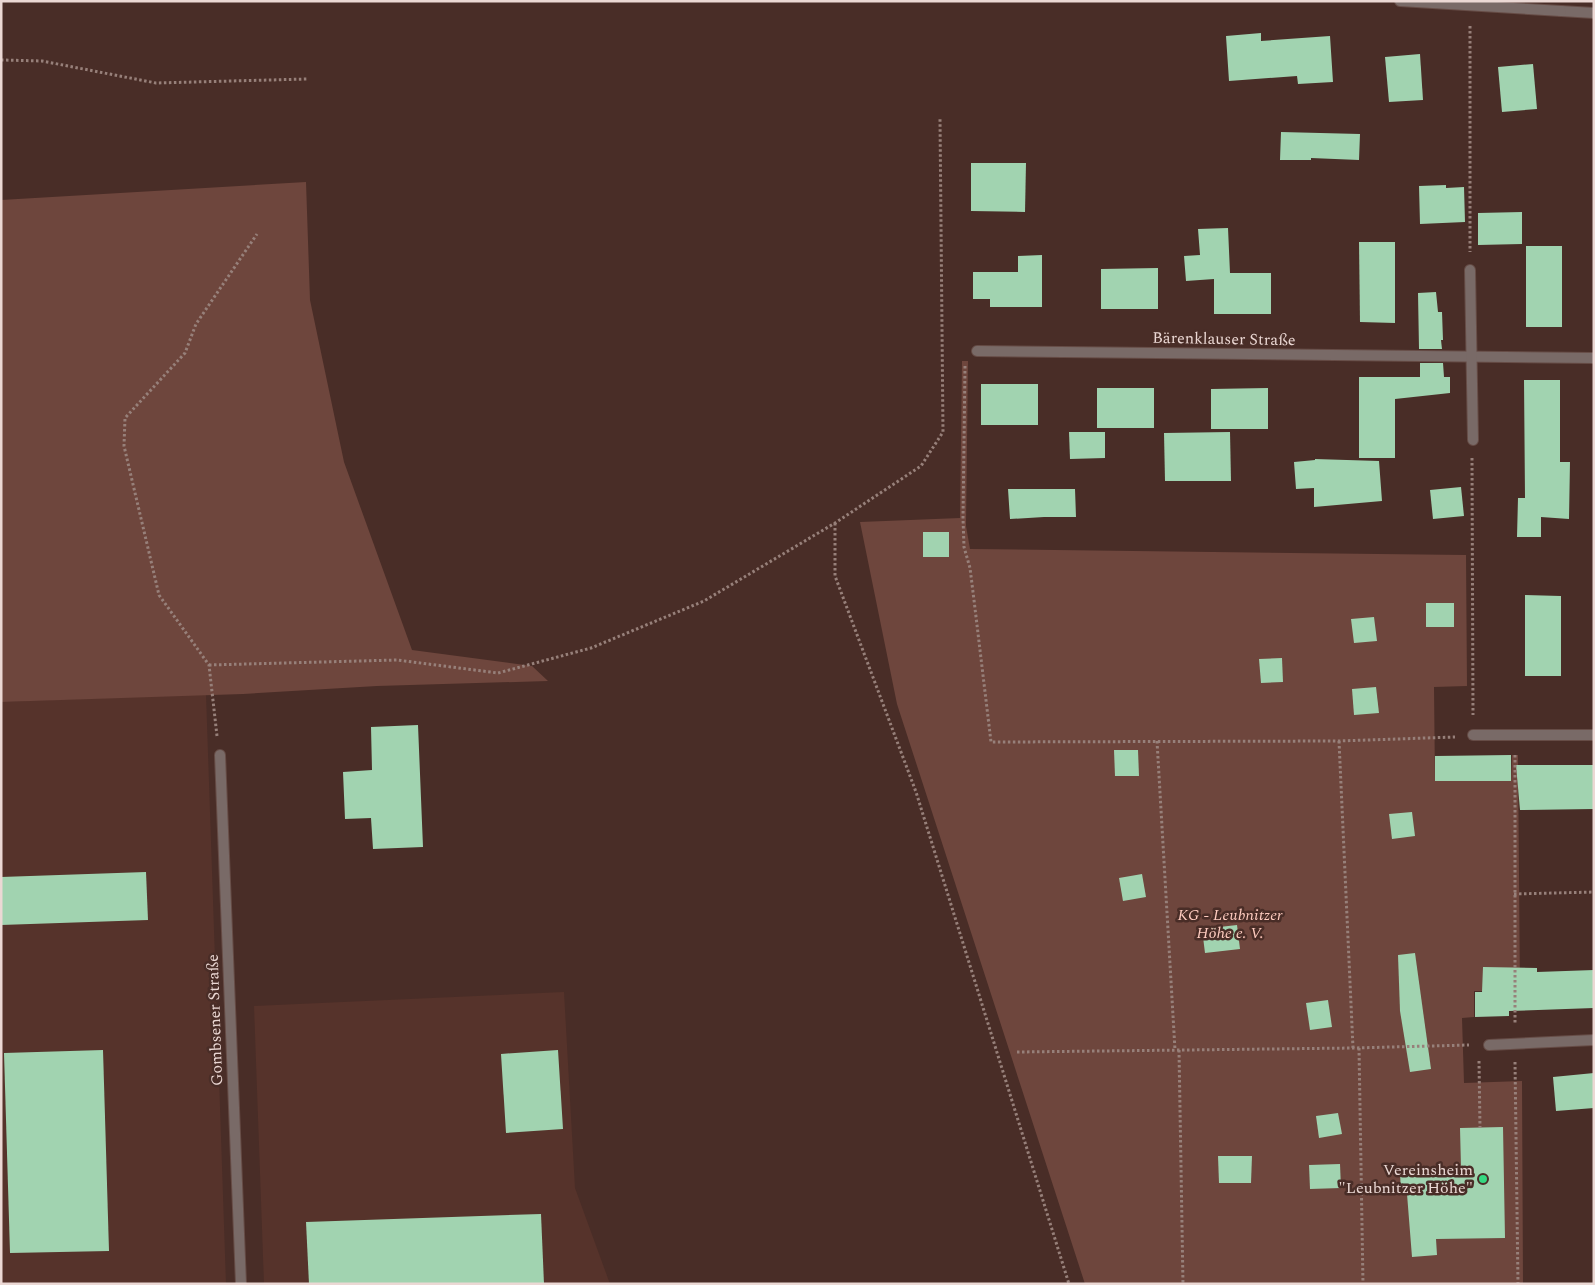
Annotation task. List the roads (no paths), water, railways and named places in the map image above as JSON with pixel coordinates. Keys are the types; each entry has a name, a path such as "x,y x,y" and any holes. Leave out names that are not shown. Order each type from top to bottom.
{"street":[{"path":"1400,1 1594,13"},
{"path":"1470,270 1473,440"},
{"name":"Bärenklauser Straße","path":"977,351 1594,358"},
{"path":"1473,736 1594,735"},
{"name":"Gombsener Straße","path":"220,755 241,1284"},
{"path":"1484,1045 1594,1040"}],"place":[{"name":"Vereinsheim \"Leubnitzer Höhe\"","path":"1483,1179"}],"park label":[{"name":"KG - Leubnitzer Höhe e. V.","path":"1230,924"}]}
